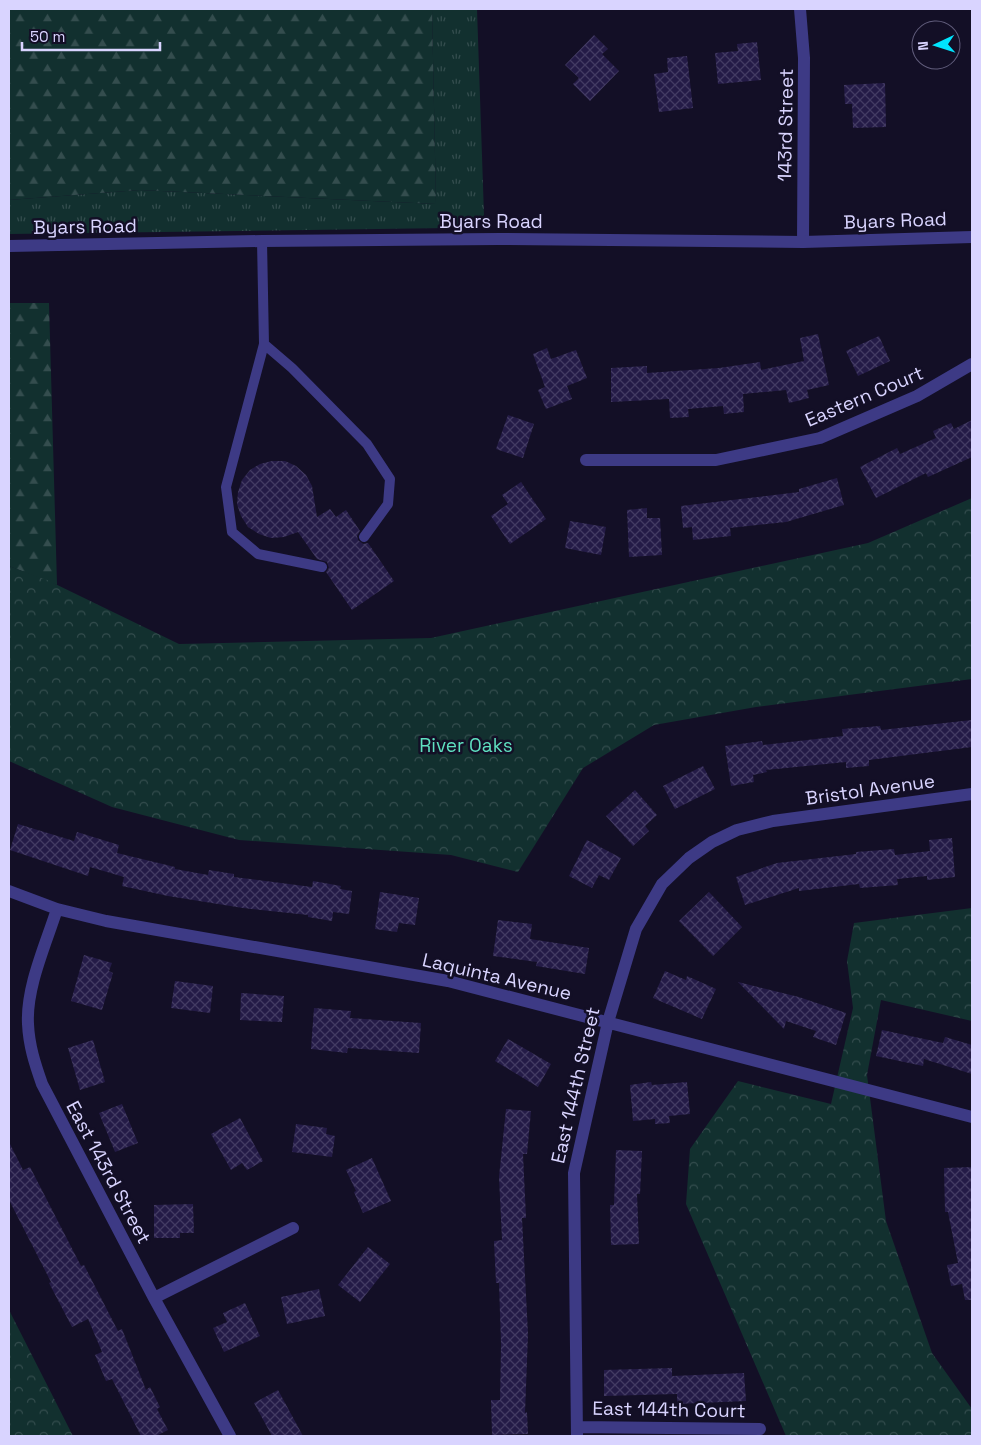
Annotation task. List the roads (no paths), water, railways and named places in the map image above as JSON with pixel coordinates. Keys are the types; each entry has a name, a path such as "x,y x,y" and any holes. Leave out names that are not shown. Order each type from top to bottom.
{"street":[{"name":"143rd Street","path":"800,9 804,58 802,242"},
{"name":"Byars Road","path":"9,246 498,239 802,242 972,237"},
{"name":"Eastern Court","path":"586,460 716,460 820,438 917,396 972,364"},
{"name":"Bristol Avenue","path":"773,821 972,794"},
{"name":"East 144th Street","path":"578,1432 574,1173 608,1022 636,929 662,884 689,858 712,842 737,830 773,821"},
{"name":"Laquinta Avenue","path":"9,891 58,909 106,921 448,981 972,1117"},
{"name":"East 143rd Street","path":"58,909 31,992 28,1023 32,1054 42,1084 154,1298 230,1436"},
{"path":"154,1298 293,1228"},
{"name":"East 144th Court","path":"578,1432 760,1429"}],"lane":[{"path":"262,241 264,344 226,487 232,532 258,554 322,567"},
{"path":"264,344 292,368 367,444 390,479 388,504 364,537"}],"park label":[{"name":"River Oaks","path":"466,745"}]}
